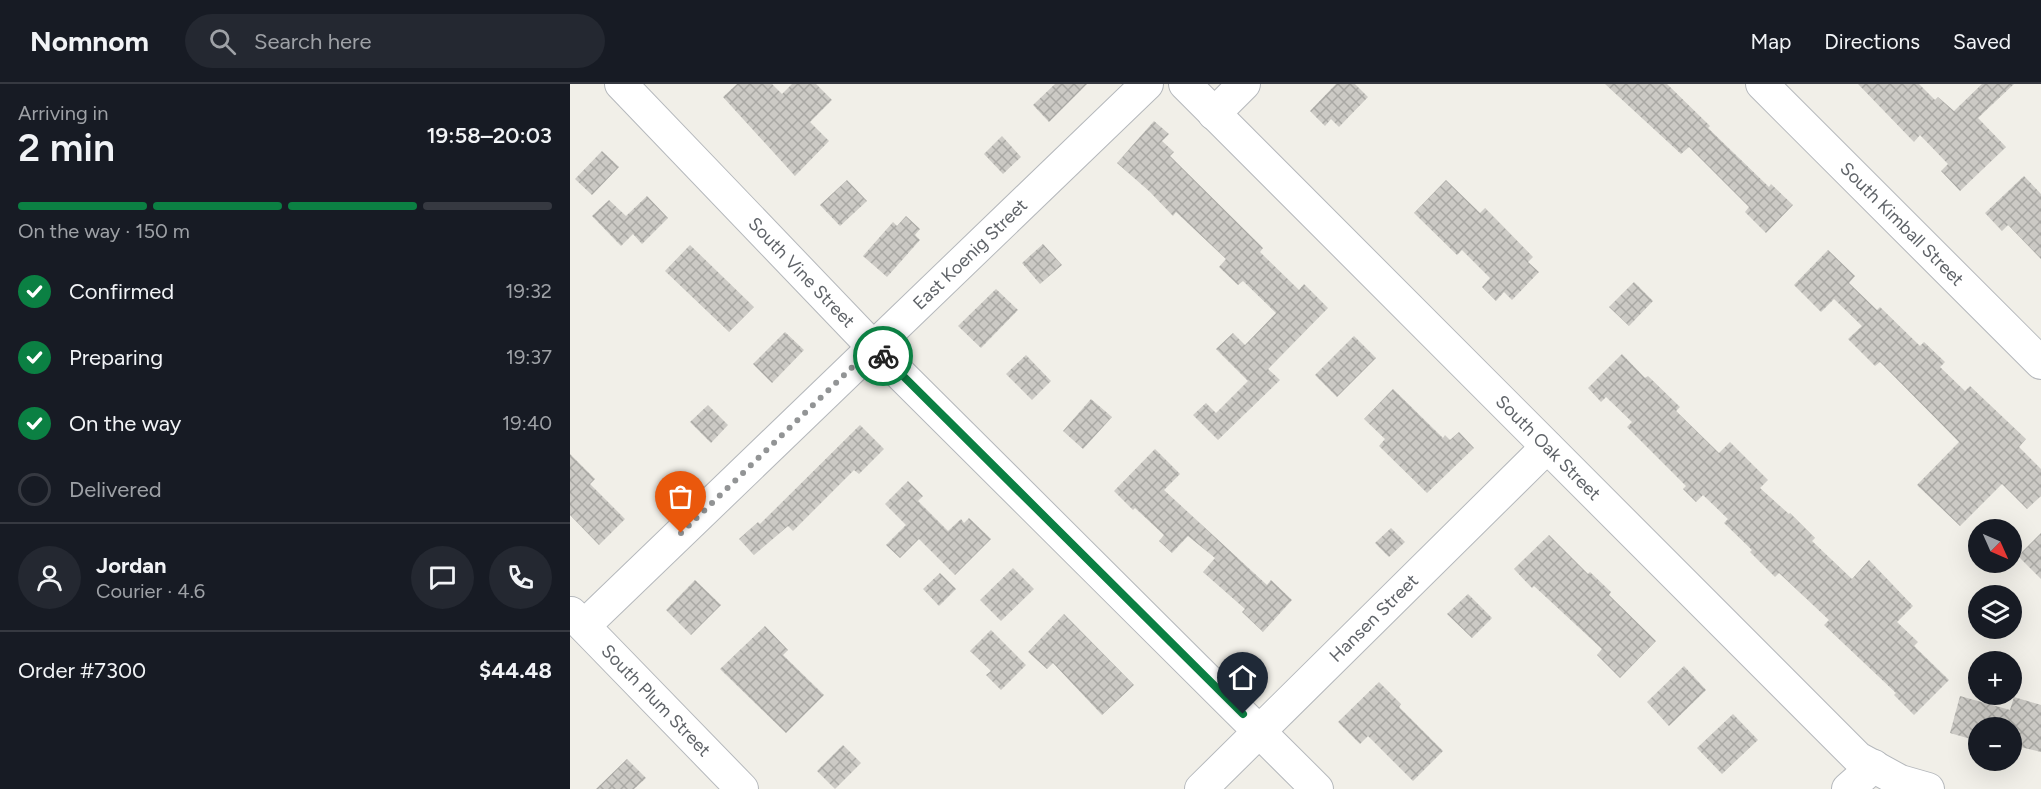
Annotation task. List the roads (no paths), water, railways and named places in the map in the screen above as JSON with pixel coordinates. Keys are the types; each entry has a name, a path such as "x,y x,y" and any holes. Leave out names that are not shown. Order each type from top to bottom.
{"street":[{"name":"South Vine Street","path":"621,84 873,347 1317,789"},
{"name":"East Koenig Street","path":"577,619 873,347 1147,84"},
{"name":"South Oak Street","path":"1185,84 1858,758 1900,781 1928,789"},
{"path":"1214,114 1244,84"},
{"name":"South Kimball Street","path":"1762,84 2041,363"},
{"name":"Hansen Street","path":"1201,789 1547,447"},
{"name":"South Plum Street","path":"577,619 742,789"},
{"path":"1848,789 1874,766"}]}
